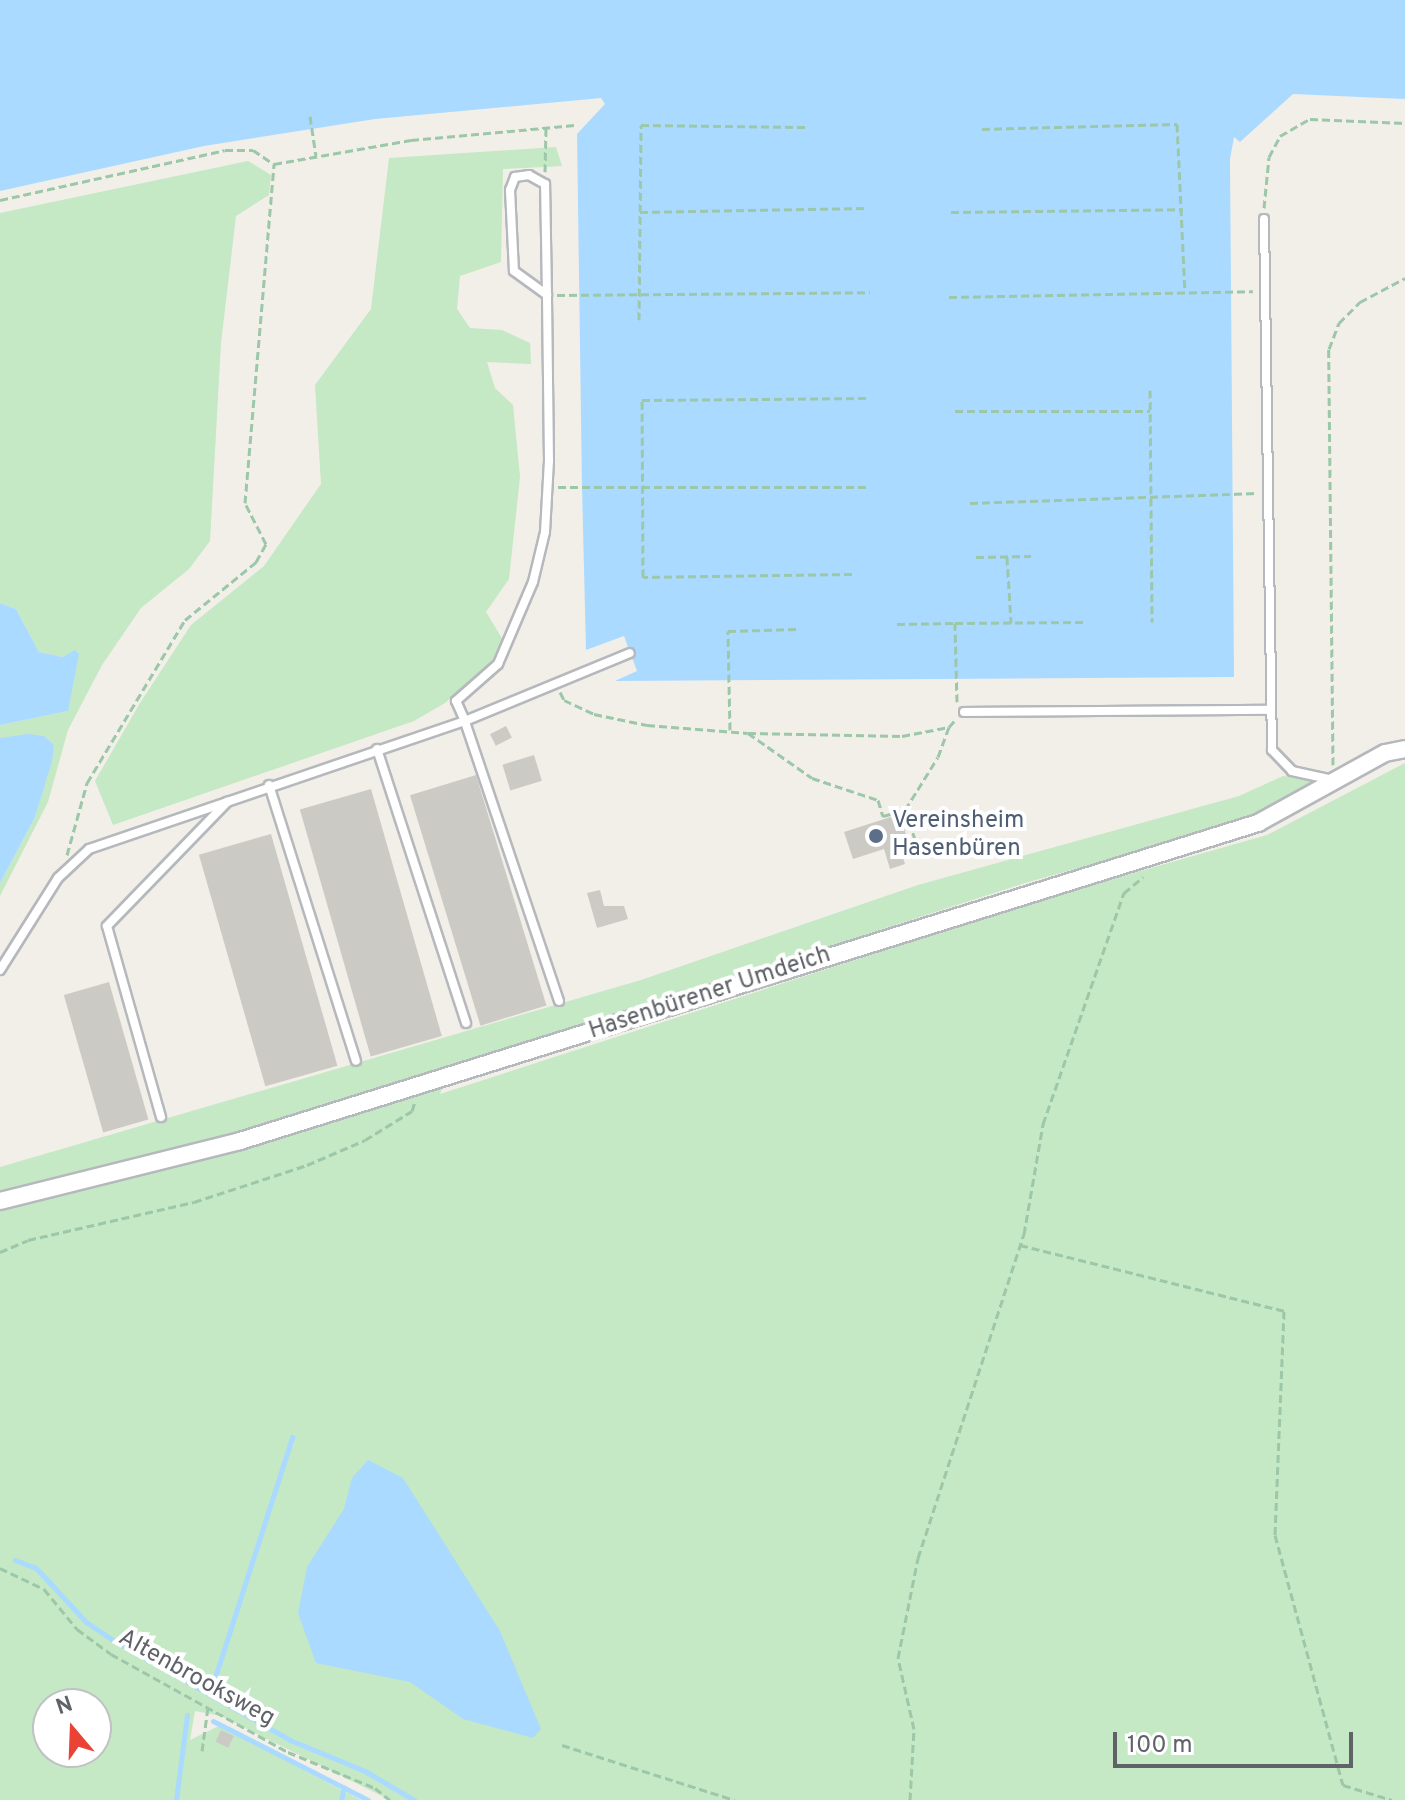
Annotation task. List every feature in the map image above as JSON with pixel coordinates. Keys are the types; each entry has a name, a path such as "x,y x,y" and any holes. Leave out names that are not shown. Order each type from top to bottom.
{"street":[{"name":"Hasenbürener Umdeich","path":"0,1201 134,1170 420,1087 1258,823 1385,753 1405,749"}],"lane":[{"path":"547,295 514,271 510,190 515,177 529,175 545,184 547,295 545,532 533,582 498,664 456,701 559,1001"},
{"path":"1264,219 1272,750 1280,763 1334,781"},
{"path":"0,970 69,866 89,849 269,785 465,721 630,653"},
{"path":"960,715 1270,710"},
{"path":"377,749 466,1023"},
{"path":"269,785 356,1061"},
{"path":"161,1117 107,926 230,799"}],"path":[{"path":"310,116 316,156"},
{"path":"1264,219 1269,157 1280,136 1310,119 1405,123"},
{"path":"982,129 1177,124 1185,291"},
{"path":"0,200 225,150 253,150 274,164 411,140 577,125"},
{"path":"639,320 641,125 805,127"},
{"path":"545,184 546,127"},
{"path":"69,866 66,849 87,783 137,694 185,620 256,562 266,544 245,503 274,164"},
{"path":"640,212 868,208"},
{"path":"951,212 1183,209"},
{"path":"1334,781 1329,349 1339,323 1360,302 1405,278"},
{"path":"949,297 1266,290"},
{"path":"547,295 870,292"},
{"path":"1150,390 1152,622"},
{"path":"852,574 643,577 642,400 867,398"},
{"path":"955,411 1150,411"},
{"path":"547,487 870,487"},
{"path":"970,503 1268,493"},
{"path":"976,557 1031,556"},
{"path":"1007,557 1011,623"},
{"path":"897,624 1083,622"},
{"path":"748,733 812,778 878,800 883,816 905,810 938,757 949,727 960,715 955,623"},
{"path":"730,731 728,631 797,629"},
{"path":"556,683 564,700 594,714 730,731 902,736 949,727"},
{"path":"905,810 921,857"},
{"path":"910,1800 914,1729 898,1658 918,1558 1020,1245 1043,1124 1124,893 1156,872"},
{"path":"0,1252 28,1240 194,1202 307,1165 412,1111 420,1087"},
{"path":"1020,1245 1284,1311 1275,1535 1343,1785 1392,1800"},
{"name":"Altenbrooksweg","path":"0,1568 44,1589 77,1629 111,1654 288,1752 375,1788 390,1800"},
{"path":"202,1751 208,1707"},
{"path":"562,1745 734,1800"}],"green space":[{"path":"556,147 562,166 503,169 501,262 460,276 457,309 470,328 502,330 530,343 531,364 487,362 495,388 513,405 520,477 509,579 486,612 503,640 490,664 445,703 414,721 113,825 95,781 140,703 191,625 264,566 321,484 315,385 371,309 389,158"},
{"path":"248,161 271,175 269,195 236,216 221,343 210,541 189,569 141,608 102,665 68,730 48,802 0,896 0,883 35,817 54,746 44,736 0,738 0,725 68,711 63,657 39,652 16,609 0,603 0,213"},
{"path":"1405,763 1405,1800 390,1800 221,1716 195,1711 190,1740 219,1726 361,1800 0,1800 0,1167 641,980 918,885 1239,796 1283,776 1320,781 1256,815 1211,831 1025,883 450,1069 440,1094 1063,893 1267,835"}],"water":[{"path":"0,0 1405,0 1405,99 1293,94 1240,142 1234,137 1230,159 1234,677 615,681 637,671 624,636 586,650 582,487 577,134 605,104 601,98 375,119 204,146 0,191"},
{"path":"0,603 16,609 39,652 63,657 75,650 79,654 68,711 0,725"},
{"path":"28,734 44,736 54,745 52,761 35,817 0,883 0,738"},
{"path":"368,1460 403,1478 500,1631 541,1729 533,1738 463,1719 410,1682 316,1663 298,1613 307,1567 344,1509 352,1478"}],"building":[{"path":"506,726 512,738 496,746 490,734"},
{"path":"534,755 542,781 510,790 502,765"},
{"path":"476,775 546,1005 480,1026 410,795"},
{"path":"371,789 442,1036 371,1056 300,809"},
{"name":"Vereinsheim Hasenbüren","path":"900,814 908,841 899,844 905,864 890,869 884,849 853,859 844,832"},
{"path":"271,834 337,1066 265,1086 199,855"},
{"path":"600,890 604,906 624,906 628,919 597,928 587,893"},
{"path":"109,982 148,1119 103,1132 64,995"},
{"path":"221,1730 234,1736 228,1748 216,1742"}],"waterway":[{"path":"210,1693 292,1437"},
{"path":"15,1560 36,1568 86,1622 111,1639 290,1740 365,1771 414,1800"},
{"path":"176,1800 187,1715"},
{"path":"213,1721 368,1800"},
{"path":"341,1800 344,1787"}],"place":[{"name":"Vereinsheim Hasenbüren","path":"876,836"}]}
